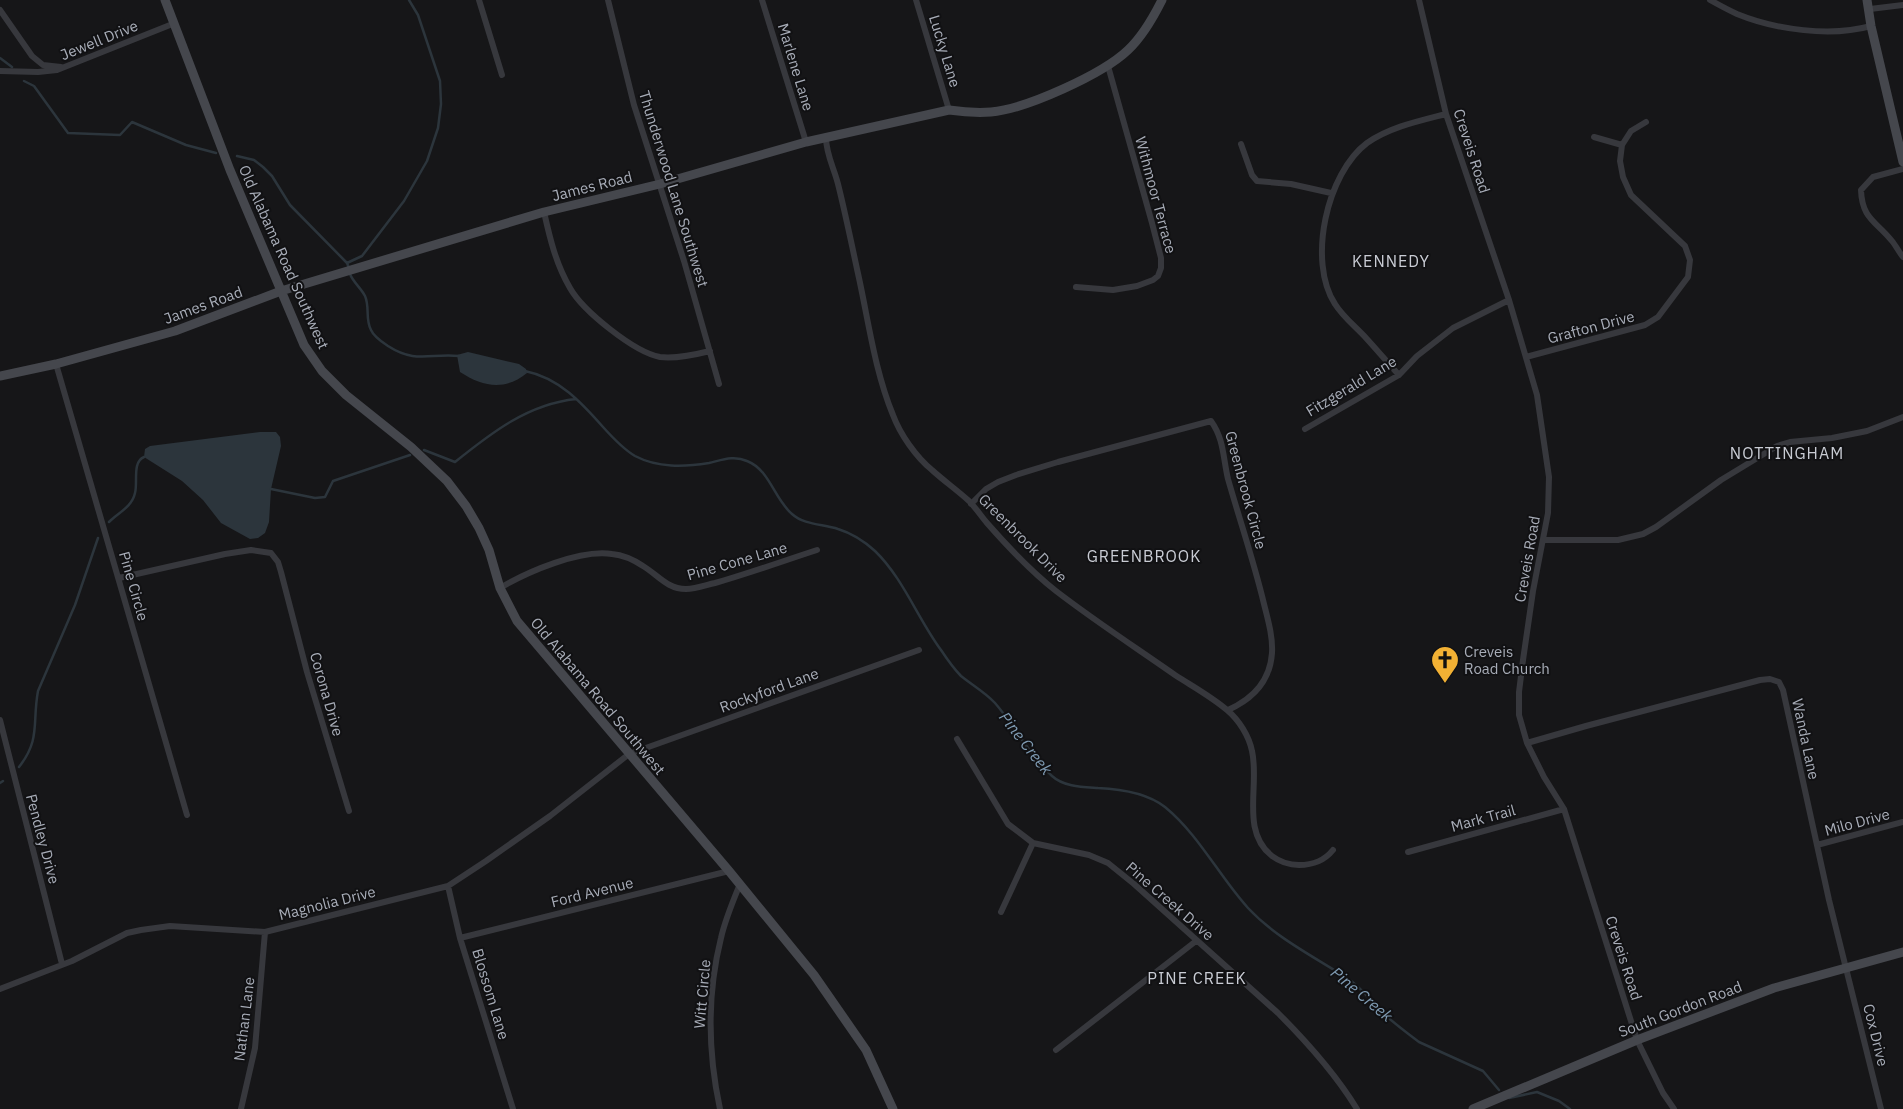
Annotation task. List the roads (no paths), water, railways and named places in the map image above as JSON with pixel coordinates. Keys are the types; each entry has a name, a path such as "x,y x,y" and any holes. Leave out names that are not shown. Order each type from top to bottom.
{"street":[{"name":"Old Alabama Road Southwest","path":"164,0 230,170 304,345 322,371 346,395 411,447 447,481 466,506 479,528 489,550 500,588 517,621 529,638 740,884 814,975 866,1050 893,1109"},
{"path":"479,0 502,74"},
{"name":"Thunderwood Lane Southwest","path":"608,0 634,106 660,184 719,384"},
{"name":"Marlene Lane","path":"762,0 806,142"},
{"name":"Lucky Lane","path":"916,0 949,110"},
{"name":"James Road","path":"0,376 56,364 175,331 281,291 544,212 660,184 806,142 949,110 977,112 1004,110 1051,95 1108,66 1128,51 1146,31 1162,0"},
{"name":"Creveis Road","path":"1418,0 1446,114 1509,300 1537,395 1548,477 1548,513 1533,591 1519,692 1519,715 1522,729 1544,777 1564,809 1637,1040 1663,1093 1674,1109"},
{"path":"1710,0 1738,14 1766,23 1805,30 1846,31 1871,26"},
{"path":"1903,4 1869,4 1871,26 1903,162"},
{"path":"0,10 32,56 43,65 63,67"},
{"name":"Jewell Drive","path":"0,71 38,72 57,70 174,24"},
{"name":"Withmoor Terrace","path":"1076,287 1113,290 1137,286 1153,280 1158,276 1161,268 1161,258 1152,223 1108,66"},
{"path":"1399,375 1335,304 1326,286 1322,258 1324,226 1331,193 1341,172 1367,143 1406,124 1446,114"},
{"path":"1594,137 1622,146 1631,131 1646,122"},
{"name":"Greenbrook Drive","path":"826,138 826,150 837,183 857,269 868,331 893,416 910,443 930,470 945,480 972,504 992,528 1054,590 1115,634 1228,710 1249,738 1254,764 1254,820 1256,832 1264,849 1279,860 1296,865 1306,865 1327,858 1333,850"},
{"path":"1240,144 1252,175 1257,181 1291,184 1331,193"},
{"name":"Grafton Drive","path":"1526,357 1645,325 1658,317 1688,277 1690,260 1685,246 1631,195 1623,177 1620,161 1622,146"},
{"path":"1903,169 1873,177 1861,190 1861,204 1871,220 1892,240 1903,257"},
{"path":"544,212 553,253 571,289 594,316 634,345 661,357 684,356 710,350"},
{"name":"Fitzgerald Lane","path":"1305,429 1399,375 1418,356 1453,328 1509,300"},
{"name":"Pine Circle","path":"56,364 187,815"},
{"path":"1544,540 1618,540 1643,534 1656,528 1721,480 1777,446 1790,442 1832,438 1868,431 1903,417"},
{"name":"Greenbrook Circle","path":"972,504 986,489 1016,475 1211,421 1220,434 1228,478 1261,590 1272,638 1270,665 1261,688 1245,702 1228,710"},
{"name":"Corona Drive","path":"119,578 237,552 256,550 272,553 275,556 307,672 349,810"},
{"name":"Pine Cone Lane","path":"500,588 524,575 553,564 597,553 611,553 644,566 666,584 676,588 687,589 727,579 817,550"},
{"name":"Rockyford Lane","path":"629,754 918,650"},
{"name":"Wanda Lane","path":"1528,743 1760,680 1770,679 1779,682 1783,690 1829,900 1847,967"},
{"name":"Pendley Drive","path":"0,720 62,964"},
{"name":"Pine Creek Drive","path":"957,739 1008,824 1033,842 1089,855 1108,864 1134,884 1300,1035 1329,1067 1357,1109"},
{"name":"Magnolia Drive","path":"0,989 62,964 127,933 170,926 265,932 448,886 556,811 629,754"},
{"name":"Mark Trail","path":"1408,852 1564,809"},
{"name":"Milo Drive","path":"1817,845 1903,822"},
{"path":"1001,912 1033,842"},
{"name":"Ford Avenue","path":"460,938 729,871"},
{"name":"Witt Circle","path":"720,1109 713,1075 711,1039 712,989 721,938 740,884"},
{"name":"Blossom Lane","path":"448,886 460,938 513,1109"},
{"name":"Nathan Lane","path":"241,1109 255,1048 265,932"},
{"path":"1056,1050 1196,941"},
{"name":"South Gordon Road","path":"1473,1109 1487,1106 1637,1040 1774,988 1903,952"},
{"name":"Cox Drive","path":"1847,967 1881,1109"}],"waterway":[{"path":"347,263 362,256 404,201 427,161 438,128 441,104 440,81 418,15 409,0"},
{"path":"0,58 12,67"},
{"path":"24,81 34,86 68,133 120,135 132,122 186,145 216,153"},
{"path":"237,156 254,160 263,167 272,176 290,205 347,263 349,268"},
{"path":"350,274 365,296 369,326 372,333 381,341 407,355 423,357 459,356"},
{"name":"Pine Creek","path":"525,371 537,374 559,385 578,400 618,443 635,456 653,463 671,466 709,463 733,458 742,459 755,465 761,471 786,508 797,518 843,531 866,544 875,551 894,574 953,667 961,676 995,703 1036,759 1052,776 1057,780 1074,786 1116,789 1142,795 1158,802 1188,830 1238,896 1259,919 1297,947 1350,980 1384,1014 1419,1042 1483,1071 1499,1090"},
{"path":"424,450 455,462 496,431 526,413 558,402 576,399"},
{"path":"271,489 315,498 325,497 333,481 410,455"},
{"path":"109,522 131,502 136,488 138,463 144,457"},
{"path":"19,767 26,757 33,739 38,691 75,605 98,538"},
{"name":"Pine Creek","path":"1509,1098 1537,1092 1559,1101 1570,1109"}],"place":[{"name":"Creveis Road Church","path":"1445,684"}],"district":[{"name":"KENNEDY","path":"1391,261"},
{"name":"NOTTINGHAM","path":"1787,453"},
{"name":"GREENBROOK","path":"1144,556"},
{"name":"PINE CREEK","path":"1197,978"}]}
